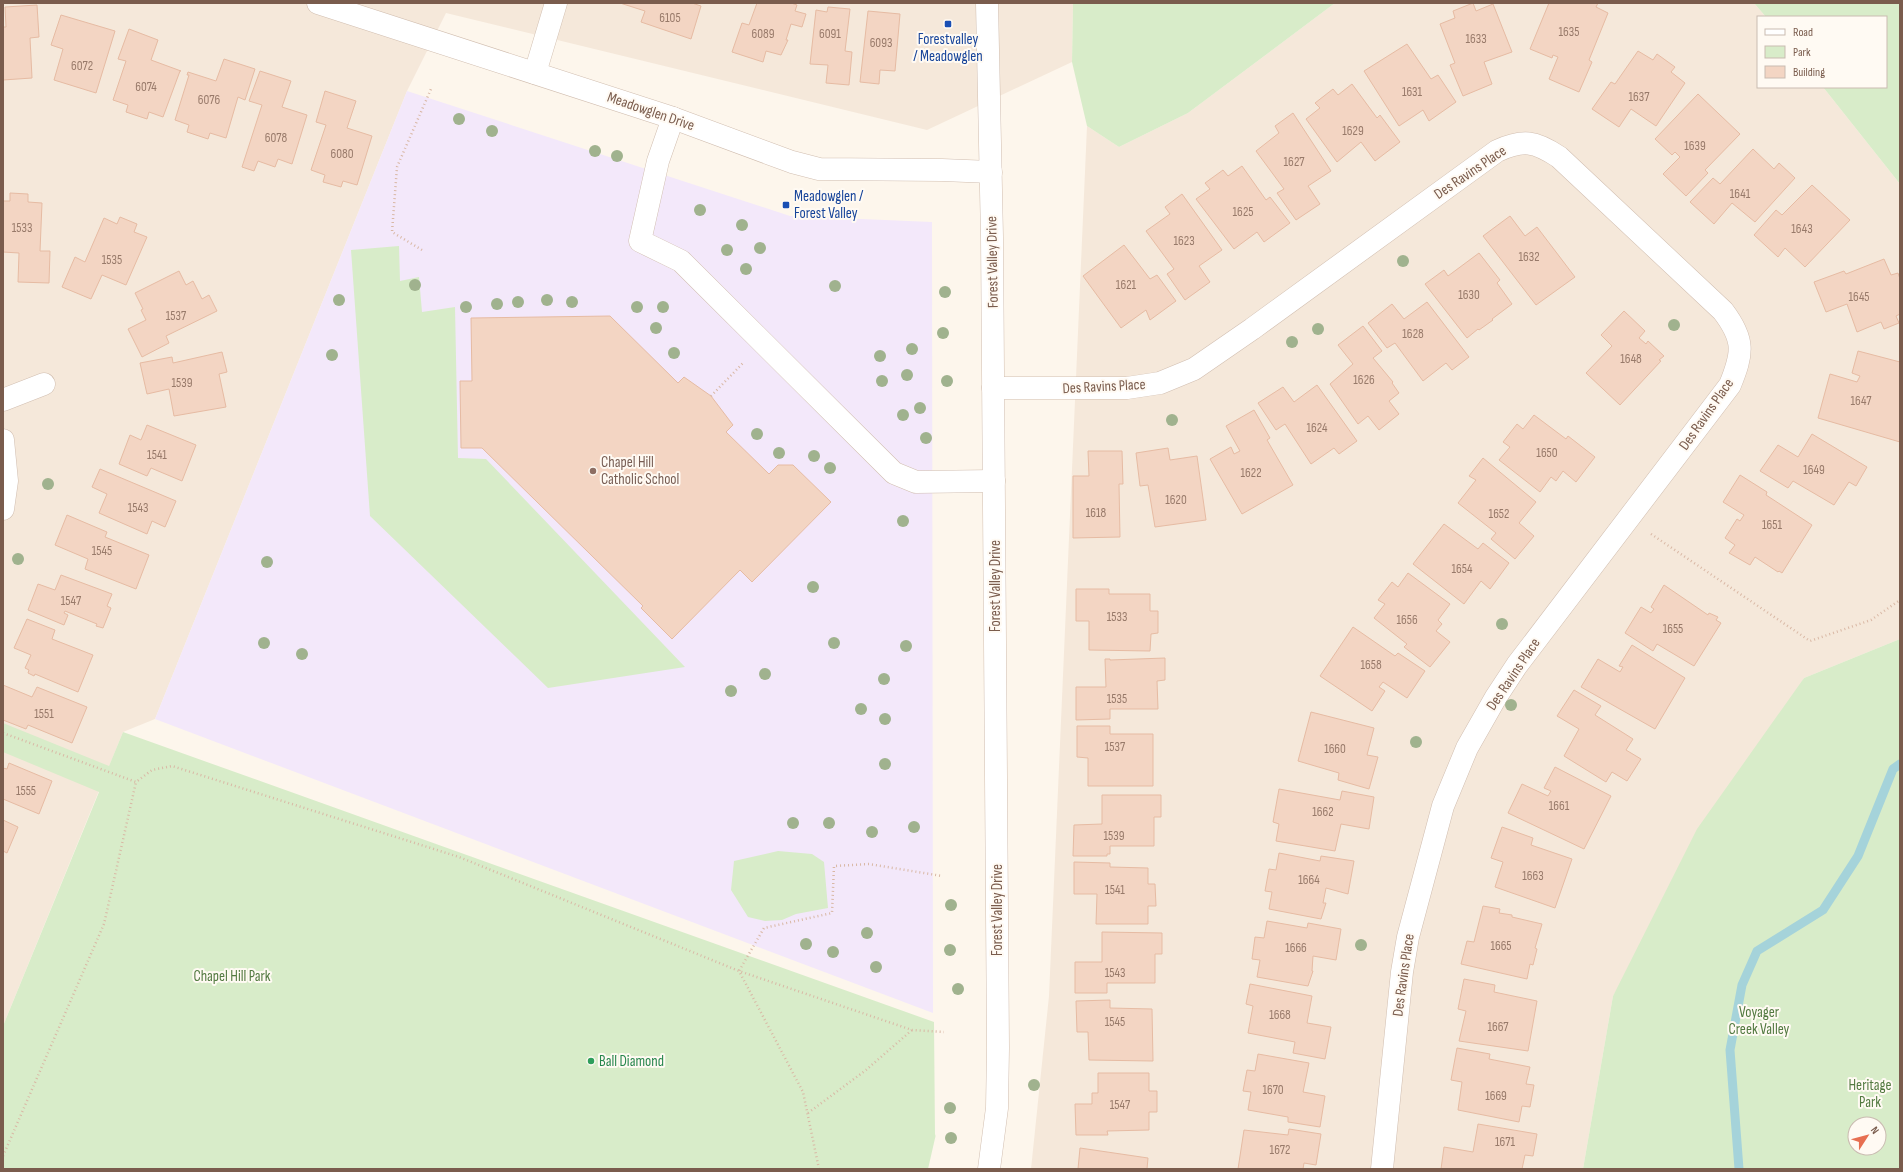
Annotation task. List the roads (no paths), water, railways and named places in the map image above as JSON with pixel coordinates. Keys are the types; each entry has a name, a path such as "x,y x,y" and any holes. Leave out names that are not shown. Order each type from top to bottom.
{"street":[{"name":"Meadowglen Drive","path":"318,3 535,72 673,118 792,162 819,169 991,172"},
{"path":"535,72 556,3"},
{"name":"Forest Valley Drive","path":"987,3 991,172 998,1048 997,1108 989,1169"},
{"path":"673,118 658,161 640,241 681,261 894,473 916,482 994,481"},
{"name":"Des Ravins Place","path":"993,388 1127,388 1160,383 1194,369 1252,329 1497,151 1511,144 1527,142 1544,147 1559,157 1718,306 1733,325 1740,342 1738,364 1730,386 1517,665 1496,696 1467,748 1442,806 1408,937 1402,972 1382,1169"},
{"path":"3,400 44,384"},
{"path":"3,440 5,446 7,481 3,509"}],"waterway":[{"path":"1739,1169 1730,1050 1742,985 1757,951 1823,910 1858,856 1893,769 1900,764"}],"place":[{"name":"Forestvalley / Meadowglen","path":"948,24"},
{"name":"Meadowglen / Forest Valley","path":"786,205"},
{"name":"Chapel Hill Catholic School","path":"593,471"},
{"name":"Ball Diamond","path":"591,1061"}],"park label":[{"name":"Chapel Hill Park","path":"232,976"},
{"name":"Voyager Creek Valley","path":"1759,1020"},
{"name":"Heritage Park","path":"1870,1094"}]}
